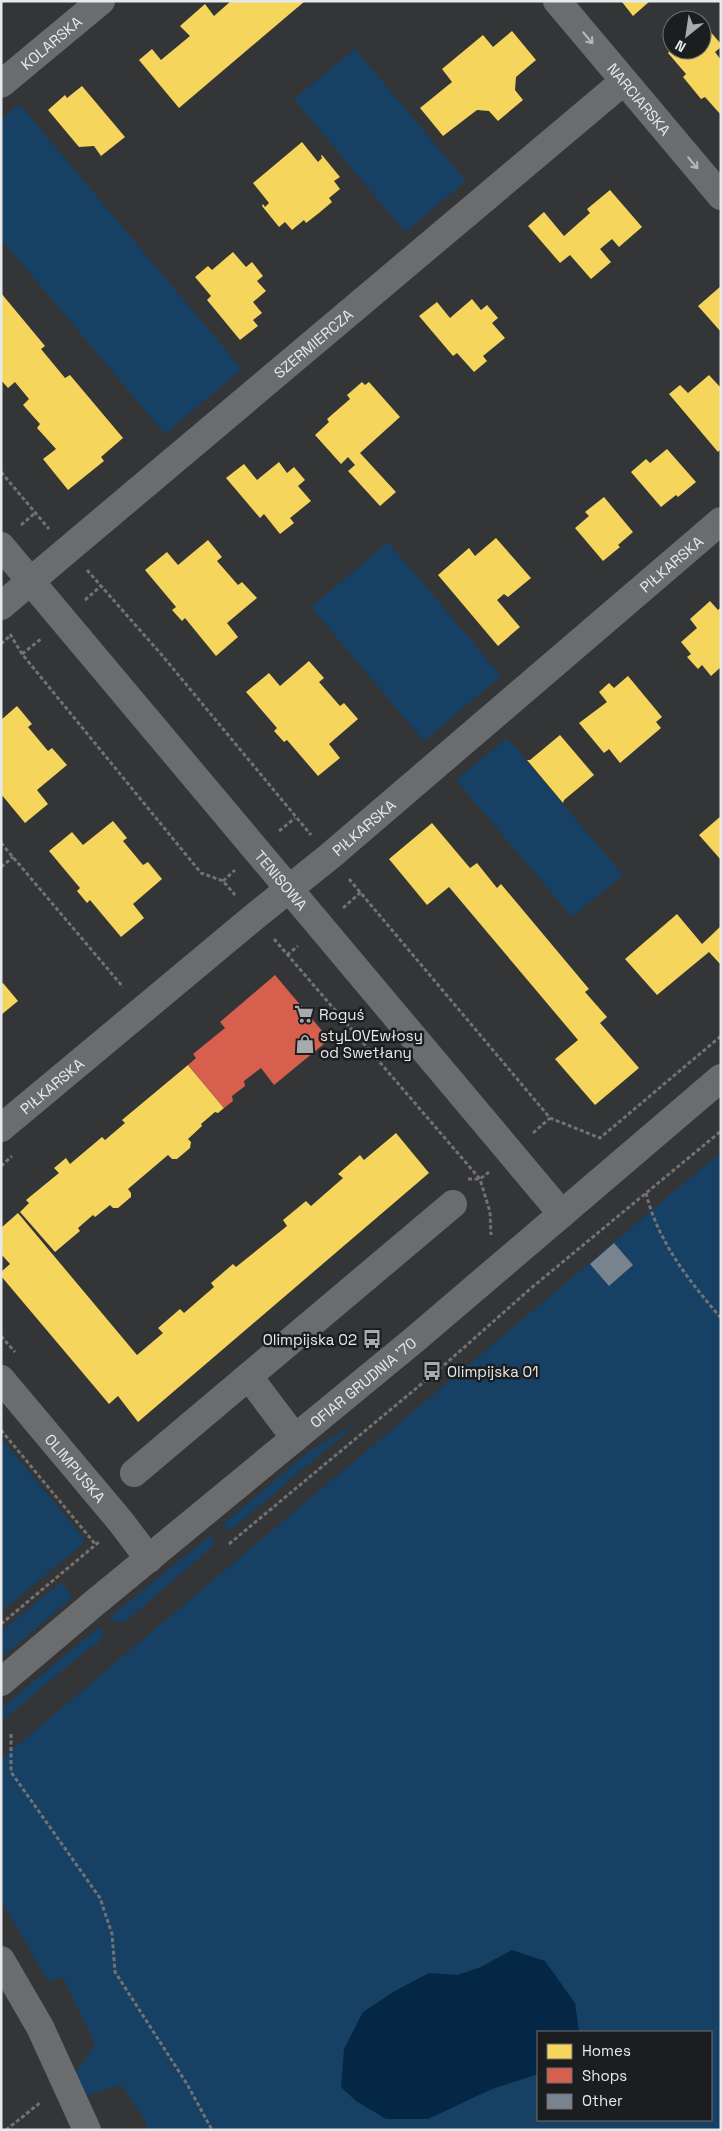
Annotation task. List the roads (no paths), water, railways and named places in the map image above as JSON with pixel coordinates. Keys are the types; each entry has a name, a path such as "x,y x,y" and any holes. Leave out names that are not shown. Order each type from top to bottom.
{"street":[{"name":"KOLARSKA","path":"1,84 101,1"},
{"name":"NARCIARSKA","path":"557,1 721,196"},
{"name":"SZERMIERCZA","path":"1,606 624,80"},
{"name":"PIŁKARSKA","path":"1,1128 338,850 721,520"},
{"name":"TENISOWA","path":"1,546 562,1214"},
{"name":"OFIAR GRUDNIA '70","path":"1,1682 295,1438 721,1078"},
{"path":"134,1473 453,1204"},
{"path":"249,1377 295,1438"},
{"name":"OLIMPIJSKA","path":"1,1379 121,1522 149,1559"},
{"path":"1,1960 40,2027 87,2130"}],"place":[{"name":"Roguś","path":"304,1014"},
{"name":"styLOVEwłosy od Swetłany","path":"305,1044"},
{"name":"Olimpijska 02","path":"372,1339"},
{"name":"Olimpijska 01","path":"432,1371"}]}
